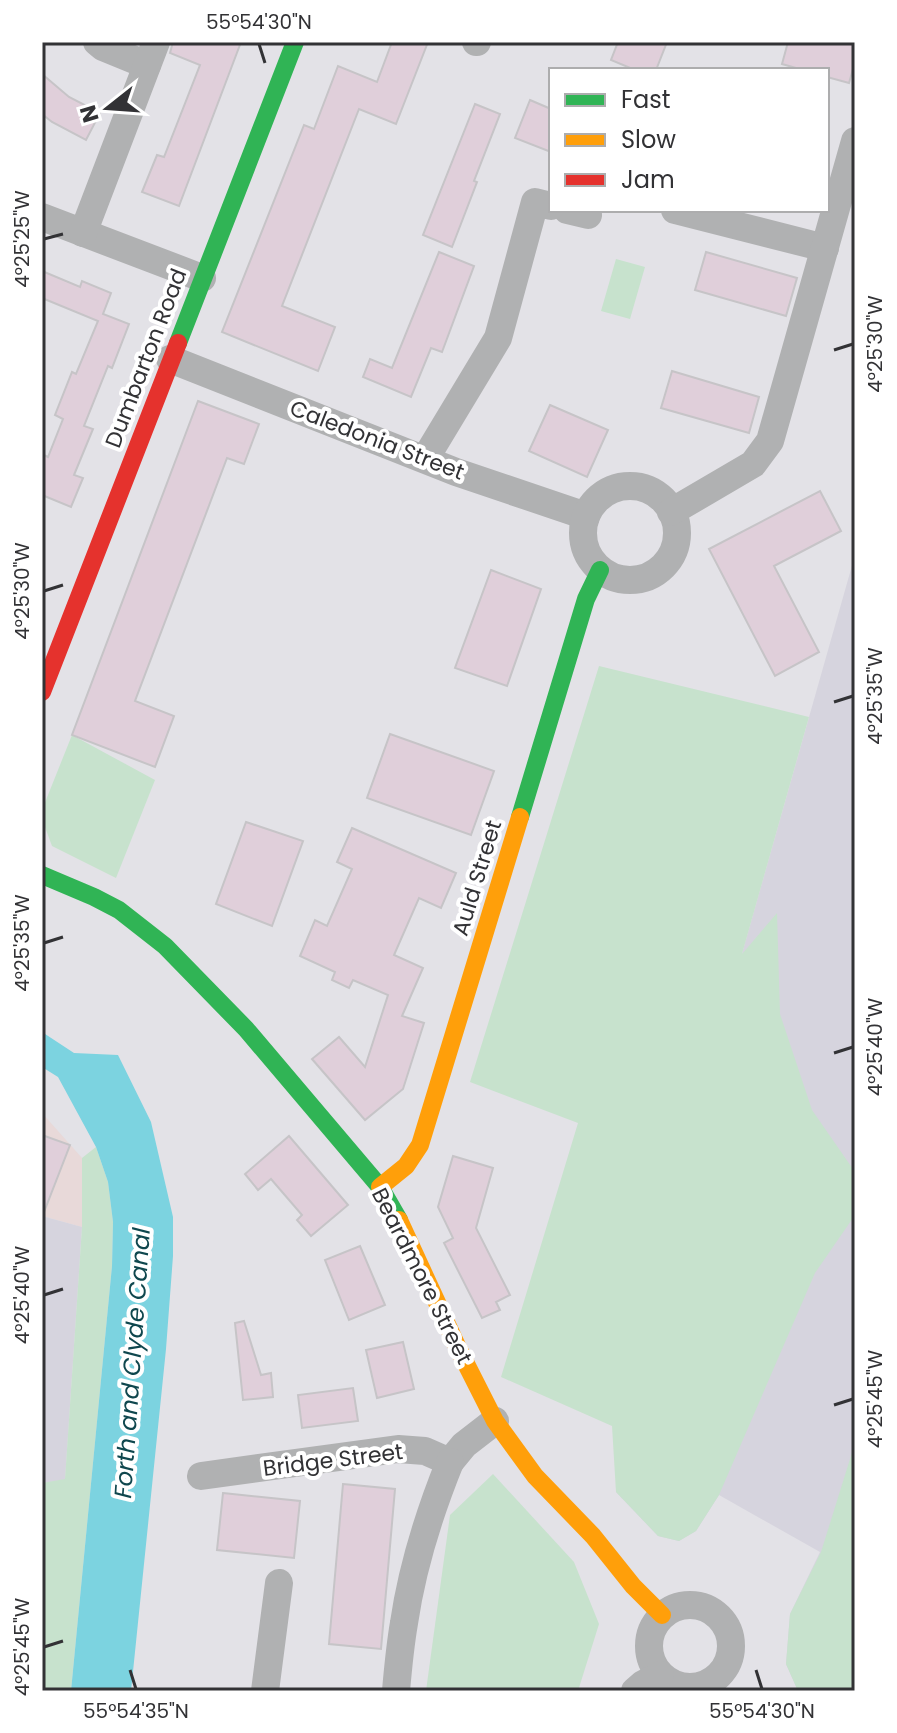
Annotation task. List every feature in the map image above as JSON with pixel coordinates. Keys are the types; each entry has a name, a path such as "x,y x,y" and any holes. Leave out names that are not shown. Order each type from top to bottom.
{"street":[{"path":"83,233 152,54 103,47 97,42"},
{"name":"Dumbarton Road","path":"42,692 295,42"},
{"path":"671,512 753,464 770,441 855,141"},
{"path":"425,459 498,338 535,202 549,206"},
{"path":"683,212 825,248"},
{"path":"42,217 202,278"},
{"name":"Caledonia Street","path":"170,359 469,477 586,516"},
{"path":"619,487 649,491 662,499 671,512 676,527 676,543 670,557 646,578 615,578 600,570 590,559 584,546 586,516 605,493 619,487"},
{"name":"Auld Street","path":"380,1187 406,1166 420,1145 586,599 600,570"},
{"name":"Beardmore Street","path":"42,875 119,910 165,946 246,1029 380,1187 400,1221 495,1421 535,1476 662,1615"},
{"path":"396,1691 404,1622 420,1546 434,1502 450,1462 464,1445 495,1421"},
{"name":"Bridge Street","path":"201,1476 398,1449 425,1451 450,1462"},
{"path":"265,1691 279,1583"},
{"path":"686,1605 700,1606 713,1612 729,1633 732,1680 716,1678 706,1684 682,1687 660,1675 649,1651 649,1638 662,1615 686,1605"},
{"path":"635,1691 660,1675"}],"shaded area":[{"path":"855,555 855,1691 798,1691 786,1664 790,1614 820,1552 719,1495 696,1531 679,1541 658,1536 616,1492 741,957"},
{"path":"42,1113 82,1158 82,1227 42,1216"},
{"path":"42,1216 82,1227 65,1480 42,1483"}],"green space":[{"path":"616,259 645,267 630,319 601,311"},
{"path":"599,666 809,717 742,954 777,913 780,1014 812,1110 855,1172 855,1215 815,1273 719,1495 696,1531 679,1541 658,1536 616,1492 612,1426 501,1377 578,1123 470,1082"},
{"path":"72,735 155,780 116,878 52,846 42,819 42,810"},
{"path":"96,1147 108,1182 113,1222 112,1266 71,1691 42,1691 42,1483 65,1479 82,1227 82,1158"},
{"path":"855,1443 855,1691 798,1691 786,1664 790,1614 821,1552"},
{"path":"493,1474 574,1562 599,1624 578,1691 426,1691 450,1515"}],"water":[{"name":"Forth and Clyde Canal","path":"42,1032 74,1053 118,1055 151,1122 173,1217 166,1349 131,1691 71,1691 112,1266 113,1222 108,1182 96,1147 58,1077 42,1067"}],"building":[{"path":"173,42 241,42 179,206 142,192 157,155 164,157 200,65 170,53"},
{"path":"392,42 428,42 396,124 359,109 282,306 335,327 318,371 222,332 304,125 314,129 338,66 377,82"},
{"path":"618,42 667,42 657,68 630,68 611,60"},
{"path":"788,42 855,42 855,62 849,83 829,78 829,68 796,68 782,64"},
{"path":"42,74 69,97 100,113 86,140 42,114"},
{"path":"530,100 549,108 549,151 515,138"},
{"path":"475,104 500,114 452,247 423,235"},
{"path":"439,252 474,266 442,352 431,348 411,397 363,377 370,359 392,368"},
{"path":"706,252 797,278 786,316 695,290"},
{"path":"42,271 80,287 82,281 111,293 103,314 129,324 84,426 93,429 74,475 83,478 71,507 42,495 42,454 48,457 63,419 55,415 72,372 76,374 98,321 42,298"},
{"path":"672,371 759,397 749,433 661,408"},
{"path":"198,401 259,424 244,464 227,458 135,701 174,716 155,767 72,735"},
{"path":"550,405 608,430 587,477 529,451"},
{"path":"820,491 841,531 774,566 819,652 775,676 709,549"},
{"path":"491,570 541,589 507,686 455,668"},
{"path":"390,734 494,771 471,835 367,798"},
{"path":"246,822 303,841 272,926 216,904"},
{"path":"352,828 456,873 441,908 419,898 394,955 423,968 402,1016 424,1023 403,1089 365,1120 312,1059 339,1037 365,1067 388,995 353,980 349,988 332,980 335,972 300,956 315,920 327,926 352,869 337,862"},
{"path":"42,1135 70,1145 44,1212 42,1212"},
{"path":"289,1136 348,1205 311,1236 297,1220 302,1215 271,1179 258,1190 245,1174"},
{"path":"453,1156 493,1168 476,1228 510,1295 496,1302 500,1310 482,1318 444,1243 453,1238 438,1207"},
{"path":"360,1246 385,1305 349,1320 325,1260"},
{"path":"244,1321 261,1375 271,1373 273,1397 243,1400 235,1323"},
{"path":"403,1342 414,1389 377,1398 366,1350"},
{"path":"353,1388 358,1421 302,1428 298,1395"},
{"path":"343,1484 395,1489 381,1649 329,1644"},
{"path":"223,1493 300,1501 294,1558 217,1550"}],"traffic: fast":[{"path":"178,343 295,42"},
{"path":"520,817 586,599 600,570"},
{"path":"42,875 119,910 165,946 246,1029 380,1187 399,1220"}],"traffic: slow":[{"path":"380,1187 406,1166 420,1145 520,817"},
{"path":"399,1220 495,1421 535,1476 662,1615"}],"traffic: jam":[{"path":"42,692 178,343"}]}
